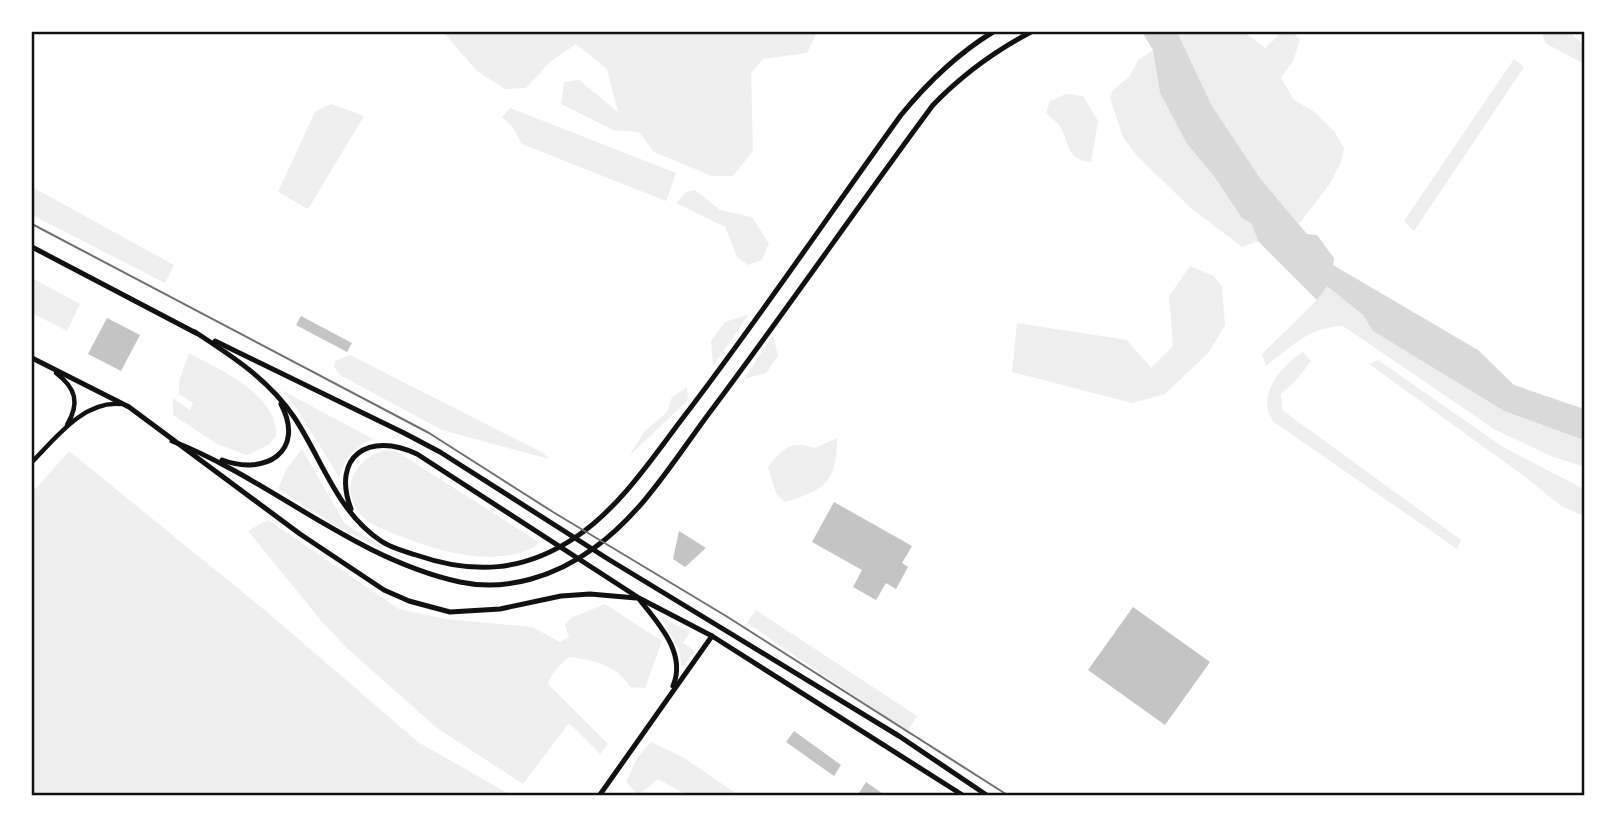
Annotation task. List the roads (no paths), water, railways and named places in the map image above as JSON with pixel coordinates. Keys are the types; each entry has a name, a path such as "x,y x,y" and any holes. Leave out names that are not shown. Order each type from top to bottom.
{"main road":[{"path":"195,332 238,360 273,390 295,418 343,502 359,524 383,543 461,568 498,568 530,561 578,537 631,485 707,386 901,115 948,63 993,32"},
{"path":"209,456 340,535 370,550 461,582 501,584 541,577 567,565 593,549 619,527 646,497 730,386 933,105 985,58 1031,32"},
{"path":"32,247 195,332 440,452 546,521 899,736 988,796"},
{"path":"32,358 124,404 310,541 384,590 419,605 450,612 500,609 561,596 590,594 639,598 664,631 674,651 676,679 669,695"},
{"path":"172,441 232,464 264,464 281,453 287,441 289,427 285,411 273,390"},
{"path":"359,524 344,491 346,472 361,451 374,445 388,444 416,454 639,598 712,636 964,796"},
{"path":"599,796 720,625"}],"street":[{"path":"46,365 66,380 75,395 76,405 65,429"},
{"path":"32,462 85,413 100,405 124,404"}],"tram line":[{"path":"32,224 429,433 553,512 726,616 1009,796"}]}
